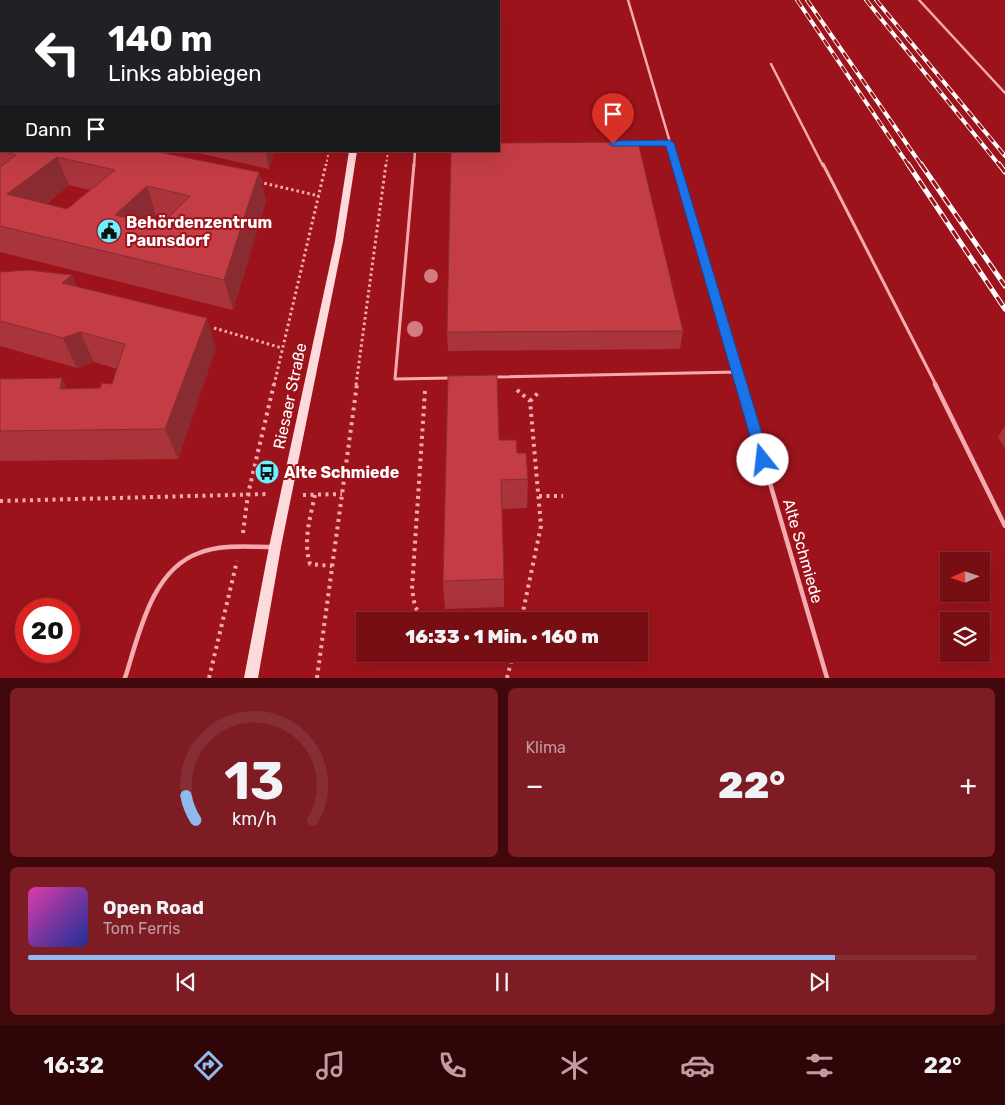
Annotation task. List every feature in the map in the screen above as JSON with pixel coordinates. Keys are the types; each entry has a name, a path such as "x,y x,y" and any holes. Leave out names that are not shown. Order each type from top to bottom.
{"main road":[{"name":"Riesaer Straße","path":"251,678 275,547 339,241 353,152"}],"lane":[{"name":"Alte Schmiede","path":"628,0 827,678"},
{"path":"919,0 1005,94"},
{"path":"771,64 915,343 1005,526"},
{"path":"632,143 670,143"},
{"path":"415,152 395,379 455,378"},
{"path":"493,377 737,372"},
{"path":"124,678 157,589 176,564 198,552 241,547 275,547"}],"path":[{"path":"210,678 241,547 248,494 320,196 329,152"},
{"path":"317,678 388,152"},
{"path":"256,181 320,196"},
{"path":"214,328 282,348"},
{"path":"502,376 530,401 539,496 541,526 523,612"},
{"path":"419,612 415,606 412,589 426,378"},
{"path":"0,501 248,494"},
{"path":"315,494 306,544 307,556 310,564 332,566"},
{"path":"539,496 563,496"},
{"path":"507,678 511,662"}],"building":[{"path":"638,142 683,331 447,332 451,152 500,152 500,143"},
{"path":"4,152 158,152 259,172 224,280 0,226 0,167 16,155","holes":["57,157 115,170 67,209 7,194","147,186 190,196 161,225 115,215"]},
{"path":"28,270 72,275 62,283 207,318 165,429 0,431 0,379 62,378 60,389 100,388 102,383 112,384 125,344 80,332 63,338 0,321 0,272"},
{"path":"497,375 499,440 516,440 517,453 526,453 528,479 501,480 504,579 443,581 448,376"}],"railway":[{"path":"797,0 909,166"},
{"path":"807,0 922,166"},
{"path":"866,0 1000,166"},
{"path":"876,0 1005,156"},
{"path":"908,164 1005,309"},
{"path":"921,164 1005,286"},
{"path":"999,164 1005,172"}],"place":[{"name":"Behördenzentrum Paunsdorf","path":"109,231"},
{"name":"Alte Schmiede","path":"267,472"}],"route":[{"path":"613,144 670,143 763,460"}]}
